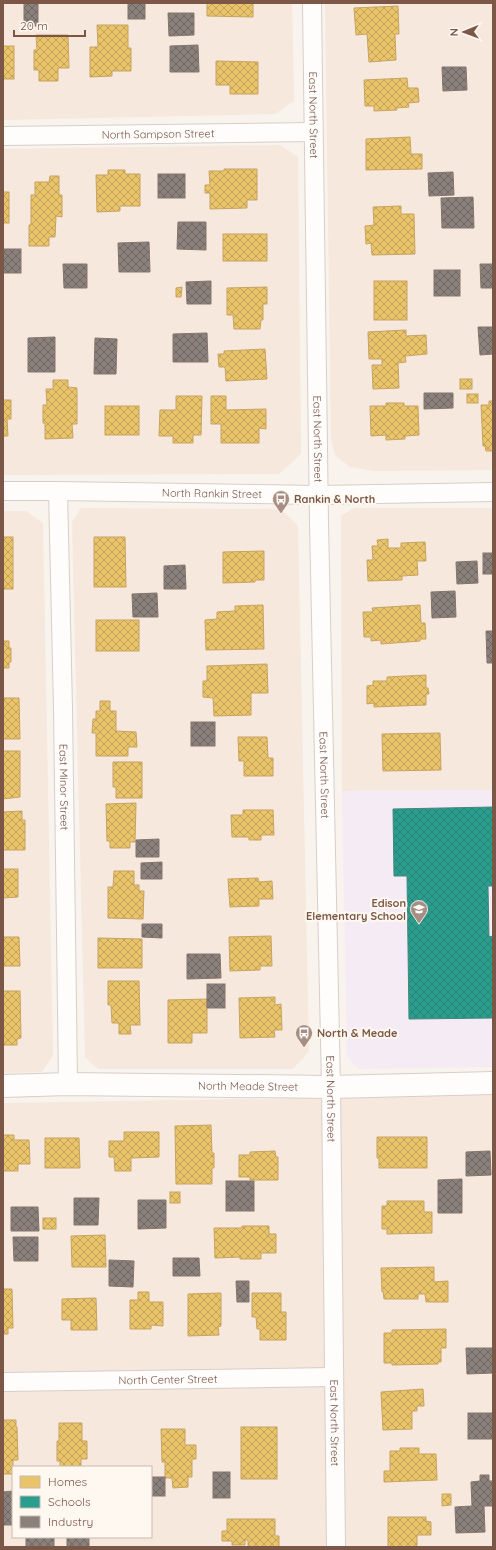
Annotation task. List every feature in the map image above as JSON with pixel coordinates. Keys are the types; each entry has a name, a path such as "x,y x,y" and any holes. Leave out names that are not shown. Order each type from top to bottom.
{"street":[{"name":"East North Street","path":"312,3 319,495 331,1087 336,1547"},
{"name":"North Sampson Street","path":"3,136 313,132"},
{"name":"North Rankin Street","path":"3,491 58,490 319,495 493,492"},
{"name":"East Minor Street","path":"58,490 63,700 68,1084"},
{"name":"North Meade Street","path":"3,1086 68,1084 331,1087 493,1083"},
{"name":"North Center Street","path":"3,1382 334,1377"}],"shaded area":[{"path":"3,3 292,3 294,101 275,114 3,120"},
{"path":"325,3 493,3 493,470 373,471 350,467 335,455 331,438"},
{"path":"280,145 298,157 301,454 279,474 3,475 3,149"},
{"path":"81,508 281,509 298,526 309,1051 293,1069 98,1069 85,1057 72,522"},
{"path":"354,508 493,508 493,790 342,791 341,516"},
{"path":"3,511 26,511 43,523 53,1055 42,1072 3,1073"},
{"name":"Edison Elementary School","path":"493,790 493,1067 358,1069 347,1056 342,791"},
{"path":"493,1095 493,1547 3,1547 3,1103"}],"building: Homes":[{"path":"207,3 253,3 253,17 207,16"},
{"path":"398,6 399,34 395,34 396,60 369,62 367,34 356,35 354,8"},
{"path":"97,25 128,25 128,48 131,48 131,71 112,71 112,76 90,77 90,47 98,47"},
{"path":"36,35 68,35 69,68 58,68 58,81 39,81 39,70 34,70 34,50 37,50"},
{"path":"3,46 14,46 14,79 3,79"},
{"path":"216,61 258,62 258,94 230,94 230,85 216,85"},
{"path":"407,78 408,88 418,88 419,102 408,103 409,107 396,108 397,110 374,111 374,106 365,106 364,80"},
{"path":"410,137 411,154 422,154 422,169 366,170 366,139"},
{"path":"224,169 257,169 257,200 247,200 247,208 210,209 210,193 205,193 205,185 210,185 209,171 224,171"},
{"path":"108,170 125,170 125,174 140,174 140,206 120,206 120,211 97,212 96,175 108,175"},
{"path":"50,176 59,176 59,195 62,195 62,217 56,216 55,237 49,237 49,246 29,246 31,195 35,195 35,182 49,182"},
{"path":"3,192 9,192 9,223 3,223"},
{"path":"401,206 401,214 414,214 415,254 372,255 371,243 366,244 365,226 374,225 373,207"},
{"path":"223,234 267,234 267,261 223,261"},
{"path":"374,281 407,281 407,320 374,320"},
{"path":"182,287 181,297 176,297 176,288"},
{"path":"267,287 267,304 263,304 263,320 261,320 260,329 234,329 233,315 227,315 227,288"},
{"path":"406,330 406,336 426,335 427,354 405,356 406,362 398,363 399,388 373,389 372,365 382,365 382,359 369,359 368,332"},
{"path":"265,349 267,379 226,381 225,367 219,367 218,354 224,354 224,351"},
{"path":"460,379 472,379 472,389 460,389"},
{"path":"53,380 68,380 68,387 77,388 77,424 72,424 73,438 45,439 43,405 47,405 46,389 53,389"},
{"path":"467,394 478,394 478,403 467,403"},
{"path":"176,396 202,396 201,435 193,435 193,443 173,443 173,436 159,436 160,410 176,410"},
{"path":"211,396 226,396 226,410 266,409 266,429 259,428 259,443 221,443 221,424 211,424"},
{"path":"3,400 11,400 11,419 7,419 8,436 3,436"},
{"path":"489,401 493,401 493,451 486,451 485,446 483,446 481,405 489,405"},
{"path":"386,403 404,403 404,406 418,406 419,435 405,436 405,439 386,440 386,435 371,436 370,406 386,406"},
{"path":"105,406 139,406 139,435 105,435"},
{"path":"3,537 13,537 13,589 3,589"},
{"path":"94,537 125,537 126,587 94,587"},
{"path":"388,539 388,548 401,548 401,543 425,542 426,561 417,561 418,575 402,576 402,580 368,581 367,560 373,560 372,546 378,546 377,540"},
{"path":"264,551 264,580 255,580 255,582 223,583 223,552"},
{"path":"263,605 264,649 206,650 205,620 217,619 217,612 235,611 235,606"},
{"path":"420,605 421,623 425,623 426,639 420,639 420,641 381,644 381,640 371,641 371,637 364,637 363,612 373,612 372,608"},
{"path":"96,620 139,620 139,651 96,651"},
{"path":"3,641 9,641 9,648 11,648 11,662 9,662 9,668 3,668"},
{"path":"267,664 268,693 251,693 251,715 214,716 213,698 203,697 203,681 207,681 207,666"},
{"path":"426,675 426,688 428,688 429,694 426,694 426,705 374,707 374,703 367,704 367,686 373,685 373,681 387,681 387,677"},
{"path":"3,698 19,698 20,739 3,739"},
{"path":"100,701 110,701 110,711 116,711 116,731 136,732 137,747 128,747 128,756 96,756 96,733 92,733 93,719 96,719 96,711 100,711"},
{"path":"440,733 441,770 383,771 382,734"},
{"path":"238,737 267,737 268,758 273,758 273,776 244,776 244,761 239,761"},
{"path":"3,751 20,751 20,797 3,799"},
{"path":"113,762 142,762 142,798 116,798 116,787 113,787"},
{"path":"136,803 135,842 130,842 130,848 110,848 110,841 107,841 106,804"},
{"path":"243,810 273,810 274,835 261,835 261,840 249,840 249,837 232,837 231,815 243,815"},
{"path":"22,811 22,820 25,820 25,850 3,850 3,812"},
{"path":"3,869 18,869 18,897 3,898"},
{"path":"114,871 134,871 134,885 139,885 139,891 144,891 143,919 108,918 108,887 113,887"},
{"path":"258,878 259,882 272,881 273,899 259,899 259,906 230,907 228,879"},
{"path":"271,936 272,966 260,966 260,970 230,971 229,937"},
{"path":"3,937 19,937 20,966 3,966"},
{"path":"98,938 142,939 142,968 98,968"},
{"path":"108,981 139,981 140,1025 130,1025 131,1034 119,1034 119,1023 112,1023 111,1005 108,1005"},
{"path":"3,991 20,991 21,1038 17,1039 17,1045 3,1045"},
{"path":"275,997 275,1005 281,1004 282,1030 274,1030 275,1037 240,1038 239,998"},
{"path":"207,999 207,1033 192,1033 192,1043 168,1043 168,1000"},
{"path":"211,1125 212,1153 214,1153 212,1184 176,1184 175,1126"},
{"path":"124,1132 159,1132 159,1157 131,1158 131,1171 115,1171 114,1157 109,1157 109,1141 124,1141"},
{"path":"3,1135 14,1135 14,1140 29,1140 30,1164 18,1164 18,1171 3,1171"},
{"path":"377,1137 427,1137 427,1168 379,1168 379,1158 377,1158"},
{"path":"45,1138 79,1138 80,1168 45,1168"},
{"path":"275,1151 276,1157 278,1157 278,1180 250,1180 250,1177 239,1177 239,1155 250,1155 250,1152"},
{"path":"170,1192 180,1192 180,1203 170,1203"},
{"path":"387,1201 424,1201 424,1212 432,1212 432,1233 387,1234 387,1229 382,1229 382,1206 387,1206"},
{"path":"43,1218 56,1218 56,1229 43,1229"},
{"path":"242,1226 269,1226 269,1234 276,1234 276,1253 261,1253 261,1259 240,1259 240,1257 215,1258 214,1228 242,1228"},
{"path":"105,1235 106,1267 72,1267 71,1236"},
{"path":"434,1267 434,1282 448,1281 448,1302 426,1302 425,1294 418,1294 418,1299 384,1299 383,1291 382,1292 381,1268"},
{"path":"3,1289 12,1289 13,1328 8,1328 8,1334 3,1334"},
{"path":"138,1292 149,1292 149,1302 163,1302 163,1326 151,1325 151,1329 130,1329 130,1300 138,1300"},
{"path":"221,1293 221,1326 218,1327 219,1335 188,1336 188,1294"},
{"path":"252,1293 281,1293 281,1312 286,1312 286,1340 260,1340 260,1329 257,1329 256,1317 252,1317"},
{"path":"96,1298 97,1330 71,1330 71,1320 62,1320 62,1299"},
{"path":"446,1329 446,1348 441,1348 441,1362 438,1362 438,1364 392,1365 392,1363 384,1363 384,1333 392,1333 392,1330"},
{"path":"423,1389 424,1406 417,1406 417,1411 412,1411 412,1429 383,1430 381,1392"},
{"path":"3,1420 16,1420 18,1460 13,1460 12,1474 3,1474"},
{"path":"59,1423 82,1423 82,1441 87,1441 87,1459 81,1459 81,1466 60,1466 60,1461 57,1461 57,1441 59,1441"},
{"path":"241,1427 277,1427 277,1479 241,1479"},
{"path":"161,1429 185,1429 185,1445 196,1445 196,1459 192,1459 192,1477 188,1477 188,1487 173,1488 172,1478 165,1478 165,1462 162,1462"},
{"path":"400,1448 419,1448 419,1454 436,1454 437,1480 384,1482 384,1471 390,1471 390,1451 400,1451"},
{"path":"442,1494 451,1494 451,1505 442,1506"},
{"path":"388,1517 426,1517 426,1521 431,1522 431,1535 417,1535 417,1547 388,1547"},
{"path":"227,1519 275,1519 275,1536 279,1536 279,1547 248,1547 248,1540 245,1540 245,1545 232,1545 232,1541 222,1541 222,1531 227,1531"}],"building: Schools":[{"path":"493,807 493,886 488,886 489,937 493,936 493,1018 409,1019 407,876 394,876 393,809"}],"building: Industry":[{"path":"24,3 38,3 38,26 24,26"},
{"path":"128,3 145,3 145,19 128,19"},
{"path":"168,13 194,13 194,35 169,36"},
{"path":"198,45 199,72 170,72 170,46"},
{"path":"442,67 466,67 467,90 443,91"},
{"path":"453,172 454,195 429,196 428,173"},
{"path":"158,174 185,174 185,198 158,198"},
{"path":"473,197 474,228 442,228 441,198"},
{"path":"178,222 206,222 206,250 177,249"},
{"path":"149,242 150,272 119,272 118,243"},
{"path":"3,249 21,249 21,273 3,273"},
{"path":"63,264 87,264 87,288 64,288"},
{"path":"480,264 493,264 493,288 481,288"},
{"path":"434,270 460,270 460,296 434,296"},
{"path":"211,281 211,304 187,304 186,282"},
{"path":"478,327 493,327 493,354 480,355"},
{"path":"207,333 208,362 173,362 173,334"},
{"path":"55,337 55,372 28,372 28,338"},
{"path":"95,338 117,339 116,374 94,374"},
{"path":"424,393 453,393 453,408 424,409"},
{"path":"483,553 493,553 493,574 483,574"},
{"path":"477,561 478,583 457,584 456,562"},
{"path":"185,565 186,589 164,589 164,566"},
{"path":"455,591 456,617 432,618 431,592"},
{"path":"157,593 158,617 133,617 132,594"},
{"path":"486,631 493,631 493,663 487,663"},
{"path":"191,722 215,722 215,746 191,746"},
{"path":"159,839 159,857 136,857 136,840"},
{"path":"162,862 162,879 141,879 141,863"},
{"path":"142,924 162,924 162,938 142,937"},
{"path":"187,954 220,954 221,978 187,979"},
{"path":"207,984 225,984 225,1008 207,1008"},
{"path":"490,1151 491,1175 466,1176 466,1152"},
{"path":"462,1179 462,1213 438,1213 438,1180"},
{"path":"226,1181 254,1181 254,1211 226,1211"},
{"path":"74,1198 99,1198 98,1225 74,1225"},
{"path":"138,1200 166,1200 166,1228 138,1229"},
{"path":"11,1207 38,1207 39,1231 11,1231"},
{"path":"13,1237 38,1237 38,1261 14,1261"},
{"path":"173,1258 199,1258 200,1276 173,1276"},
{"path":"109,1260 134,1261 133,1287 109,1286"},
{"path":"236,1281 249,1281 249,1302 237,1302"},
{"path":"466,1348 493,1348 493,1373 467,1374"},
{"path":"468,1413 493,1413 493,1439 468,1439"},
{"path":"213,1472 230,1472 230,1498 213,1498"},
{"path":"480,1475 489,1475 489,1481 493,1481 493,1506 484,1506 485,1532 456,1533 455,1507 472,1506 471,1482 480,1481"},
{"path":"152,1477 165,1477 165,1496 152,1496"},
{"path":"12,1491 12,1525 3,1525 3,1492"},
{"path":"26,1538 54,1538 54,1547 26,1547"},
{"path":"67,1538 89,1538 89,1547 67,1547"}],"place":[{"name":"Rankin & North","path":"281,514"},
{"name":"Edison Elementary School","path":"419,924"},
{"name":"North & Meade","path":"304,1048"}]}
